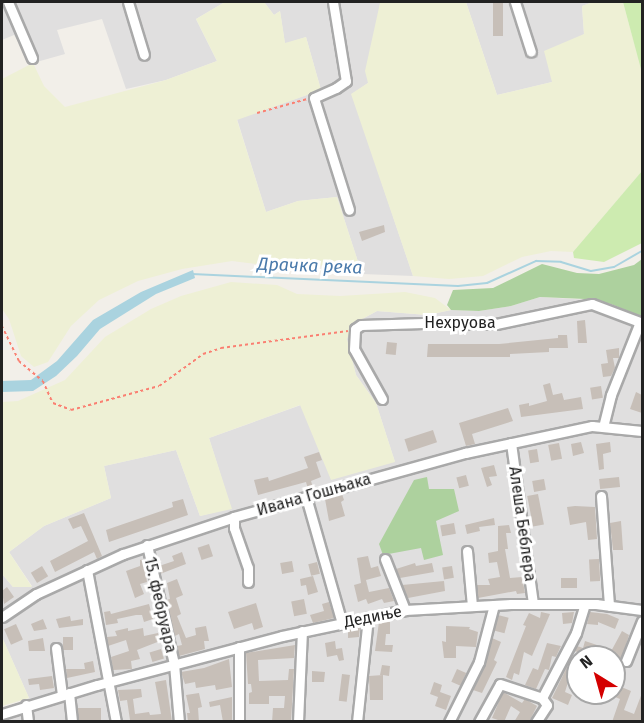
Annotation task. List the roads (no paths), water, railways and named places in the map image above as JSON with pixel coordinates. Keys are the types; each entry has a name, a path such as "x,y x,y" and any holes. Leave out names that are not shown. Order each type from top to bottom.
{"street":[{"path":"8,2 32,58"},
{"path":"128,2 144,55"},
{"path":"333,2 346,81 314,98 349,210"},
{"path":"515,2 531,52"},
{"name":"Нехруова","path":"382,399 354,349 358,327 423,323 496,324 592,304 640,322 611,395 603,427"},
{"name":"Ивана Гошњака","path":"2,617 36,594 87,570 147,545 234,517 465,453 511,443 592,426 642,431"},
{"name":"Алеша Беблера","path":"511,443 533,604"},
{"path":"601,496 609,606"},
{"path":"306,497 342,623"},
{"path":"234,517 234,528 248,568 248,582"},
{"name":"15. фебруара","path":"147,545 174,664 179,722"},
{"path":"467,551 472,606"},
{"path":"385,559 405,610"},
{"path":"87,570 116,722"},
{"path":"542,698 576,633 585,604"},
{"name":"Дедиње","path":"2,714 110,681 239,647 302,631 405,610 494,605 585,604 642,610"},
{"path":"449,722 479,662 494,605"},
{"path":"357,722 368,618"},
{"path":"626,661 642,621"},
{"path":"298,722 302,631"},
{"path":"238,722 239,647"},
{"path":"56,648 72,722"},
{"path":"479,722 500,684 542,698 547,705 536,722"},
{"path":"26,705 28,722"}],"water":[{"path":"193,270 195,278 156,294 100,329 56,376 33,391 2,392 2,381 31,380 57,361 93,320 141,292"}],"waterway":[{"name":"Драчка река","path":"192,274 458,286 487,283 536,261 561,262 591,271 614,267 642,251"}]}
